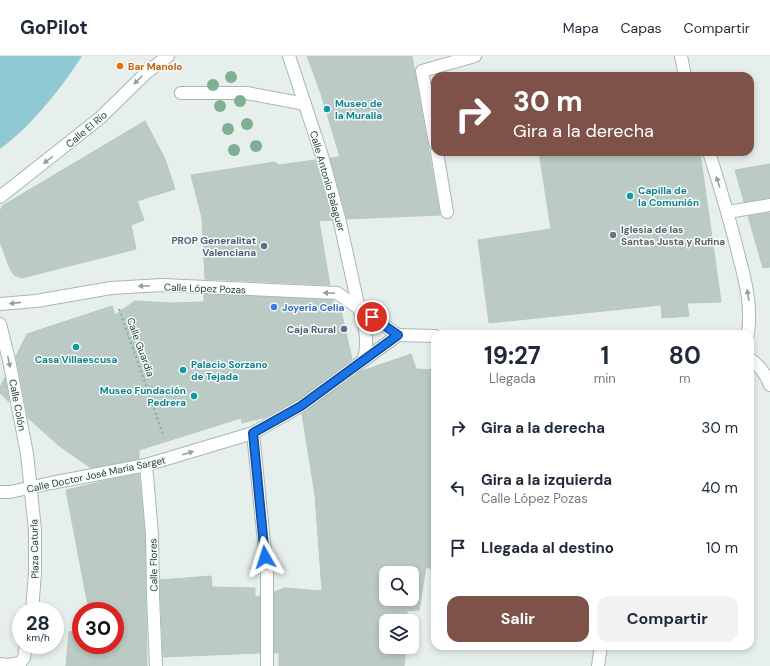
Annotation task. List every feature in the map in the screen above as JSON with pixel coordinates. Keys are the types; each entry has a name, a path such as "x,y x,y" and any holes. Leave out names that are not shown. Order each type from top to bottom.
{"street":[{"name":"Calle El Río","path":"0,197 100,118 146,72 168,56"},
{"name":"Calle Antonio Balaguer","path":"289,56 322,156 339,218 359,309 363,320 366,344 364,359"},
{"path":"431,121 422,71 475,56"},
{"path":"681,56 684,72"},
{"path":"181,93 247,93 305,104"},
{"path":"438,156 447,212"},
{"path":"710,156 728,212 749,302 750,319 749,330"},
{"path":"728,212 770,205"},
{"name":"Calle López Pozas","path":"0,304 36,301 111,288 162,285 337,294 398,335"},
{"name":"Calle Colón","path":"0,327 9,360 27,454 30,488"},
{"path":"398,335 431,336"},
{"name":"Calle Doctor José María Sarget","path":"0,492 10,492 84,476 146,465 253,433 301,406 398,335"},
{"path":"754,362 767,377 770,385"},
{"path":"253,433 267,572 267,666"},
{"name":"Calle Flores","path":"146,465 152,534 156,666"},
{"name":"Plaza Caturla","path":"30,488 35,530 35,573 33,602"},
{"path":"598,666 600,650"},
{"path":"0,664 20,663 24,658 25,654"}],"path":[{"name":"Calle Guardia","path":"111,288 172,457"}],"water":[{"path":"0,56 82,56 65,81 45,106 12,140 0,149"}],"building":[{"path":"307,56 412,56 440,215 347,219 330,158 340,157 321,94"},
{"path":"145,121 165,159 175,189 137,201 144,220 131,225 136,249 22,278 14,275 10,269 0,242 0,212 2,206"},
{"name":"Iglesia de las Santas Justa y Rufina","path":"540,156 701,156 721,302 687,303 689,316 662,318 661,305 489,323 478,240 551,229"},
{"name":"PROP Generalitat Valenciana","path":"315,160 332,220 319,221 330,285 205,279 202,218 191,175 275,162 279,165"},
{"path":"770,164 770,198 744,202 735,170"},
{"path":"770,213 770,267 763,268 748,216"},
{"path":"204,294 333,300 334,306 340,306 352,359 297,400 266,417 242,423 241,418 139,450 139,459 91,468 58,445 28,418 16,356 27,334 112,306 115,315 135,301 171,303 204,302"},
{"path":"411,354 416,369 431,370 431,569 426,567 419,610 407,611 407,614 379,614 379,654 405,654 404,666 279,666 279,652 274,653 274,592 285,588 322,591 315,495 302,414 362,371"},
{"path":"5,377 9,402 0,393 0,387"},
{"path":"139,474 145,534 147,666 66,666 69,632 72,632 72,654 124,654 124,602 87,602 66,490"},
{"path":"211,576 212,587 255,588 255,597 260,596 260,653 163,657 160,580"}],"place":[{"name":"Bar Manolo","path":"120,66"},
{"name":"Museo de la Muralla","path":"327,109"},
{"name":"Capilla de la Comunión","path":"630,196"},
{"name":"Iglesia de las Santas Justa y Rufina","path":"613,235"},
{"name":"PROP Generalitat Valenciana","path":"264,246"},
{"name":"Joyería Celia","path":"274,307"},
{"name":"Caja Rural","path":"344,329"},
{"name":"Casa Villaescusa","path":"76,347"},
{"name":"Palacio Sorzano de Tejada","path":"183,370"},
{"name":"Museo Fundación Pedrera","path":"194,396"}],"route":[{"path":"265,557 253,433 301,406 398,335 372,317"}]}
